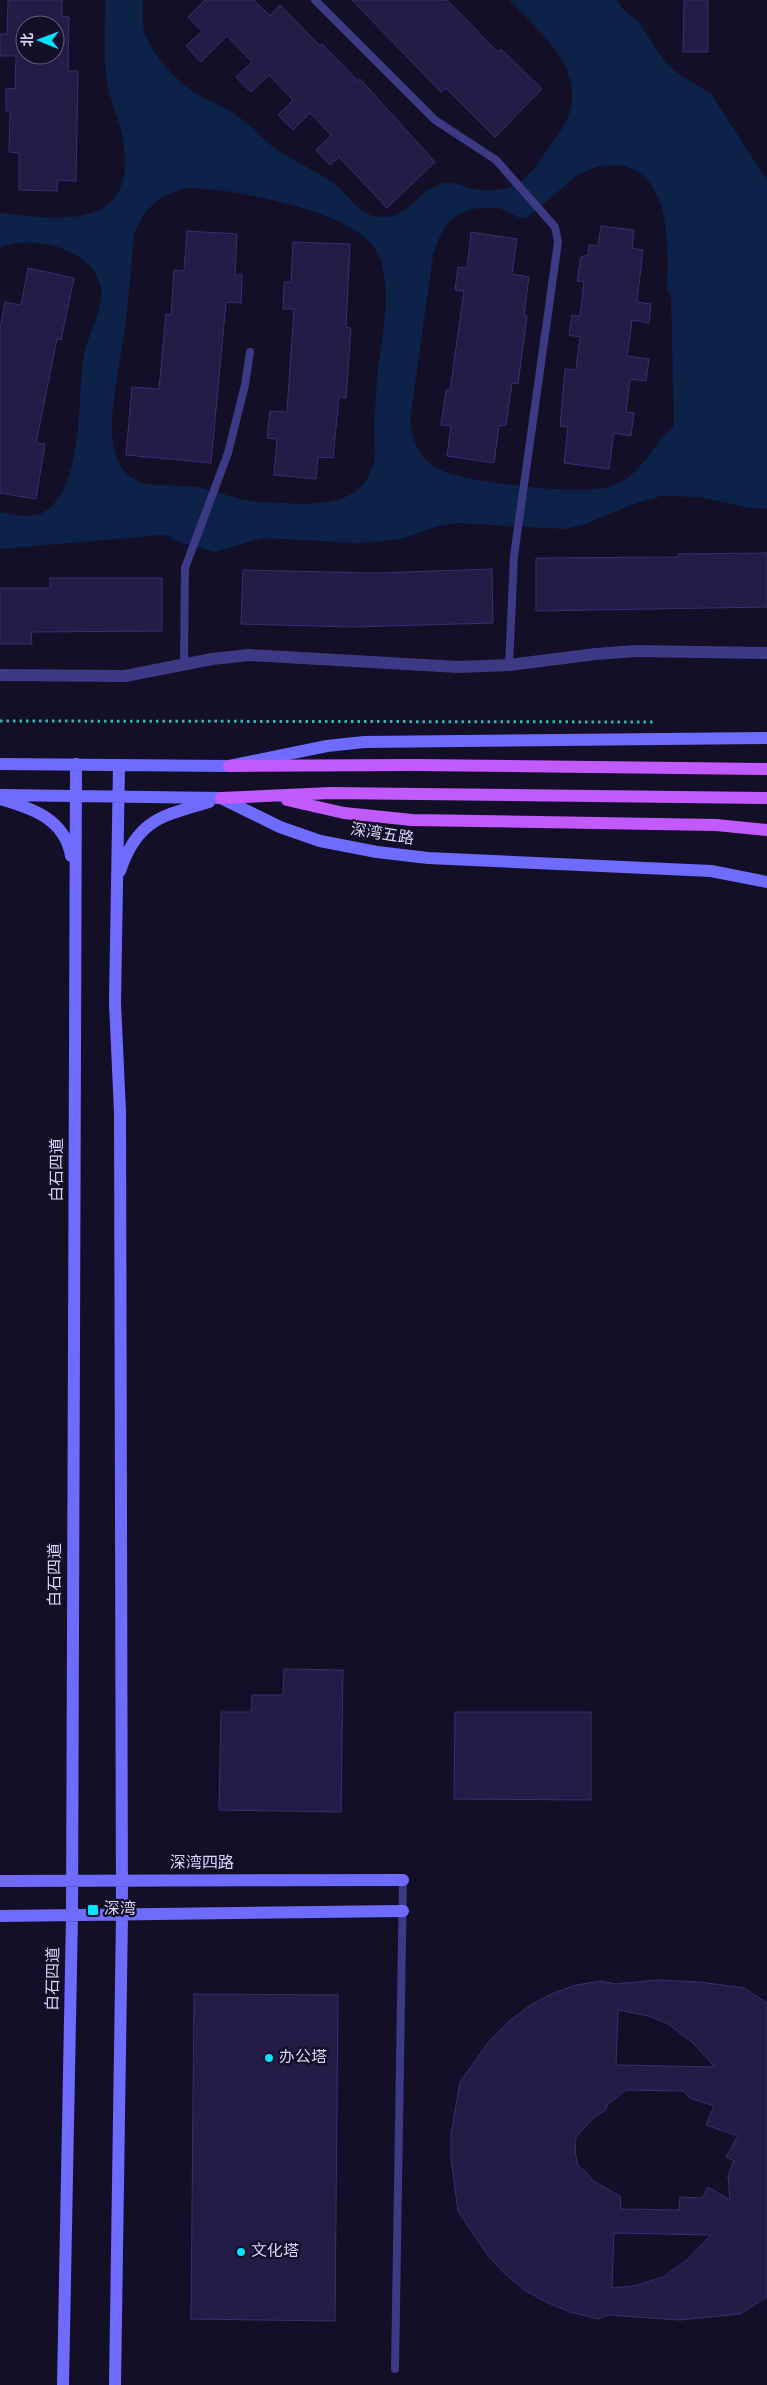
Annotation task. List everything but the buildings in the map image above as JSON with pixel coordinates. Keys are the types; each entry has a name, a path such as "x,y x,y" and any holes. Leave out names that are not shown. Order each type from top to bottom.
{"main road":[{"path":"229,766 415,765 767,769"},
{"path":"220,798 330,793 767,798"},
{"path":"268,796 344,813 384,818 716,825 767,830"}],"street":[{"path":"0,675 125,676 212,659 249,655 419,666 509,665 636,651 767,653"},
{"path":"0,764 229,766 327,746 364,742 767,738"},
{"name":"白石四道","path":"63,2385 72,1916 76,764"},
{"path":"115,2385 122,1916 120,1132 115,1003 119,765"},
{"name":"深湾五路","path":"0,795 220,798 280,827 320,841 377,852 428,858 712,871 767,882"},
{"path":"116,883 126,853 142,830 167,816 220,798"},
{"path":"0,799 43,814 58,826 70,849 75,878"},
{"name":"深湾四路","path":"0,1881 403,1880"},
{"path":"0,1916 122,1916 403,1911"}],"lane":[{"path":"315,0 435,120 496,160 555,227 558,242 514,556 509,665"},
{"path":"184,665 185,568 228,453 245,385 250,352"},
{"path":"395,2369 403,1880"}],"path":[{"path":"0,721 661,722"}],"water":[{"path":"105,0 143,0 144,31 151,47 160,60 182,83 199,95 230,111 273,147 332,182 365,212 379,217 389,217 405,210 424,193 444,183 455,183 483,190 514,186 535,167 562,128 569,114 572,97 571,81 565,66 545,37 509,0 616,0 622,8 638,21 665,62 679,74 711,94 767,180 767,509 750,508 699,497 661,496 631,505 583,525 564,529 456,523 438,526 400,539 358,543 262,538 214,552 176,541 170,536 162,535 0,549 0,512 26,516 45,511 51,507 62,493 69,476 77,435 84,354 98,313 101,288 96,275 87,263 75,254 60,248 28,242 0,248 0,213 45,217 67,217 88,214 105,207 117,194 124,174 124,146 106,76","holes":["618,165 636,171 649,182 658,197 664,215 668,254 667,290 671,297 674,425 636,471 623,481 608,487 586,490 528,487 461,477 444,472 433,466 420,452 412,434 410,420 433,256 439,238 449,223 463,212 472,209 499,208 527,218 576,176 598,166","187,188 233,192 293,205 323,215 348,226 368,240 379,256 383,271 386,302 377,381 374,461 365,482 356,491 344,498 304,504 254,501 195,487 151,485 134,479 127,474 119,463 112,435 113,405 123,342 134,235 143,217 154,204 169,194"]}],"place":[{"name":"深湾","path":"93,1910"},
{"name":"办公塔","path":"269,2058"},
{"name":"文化塔","path":"241,2252"}]}
